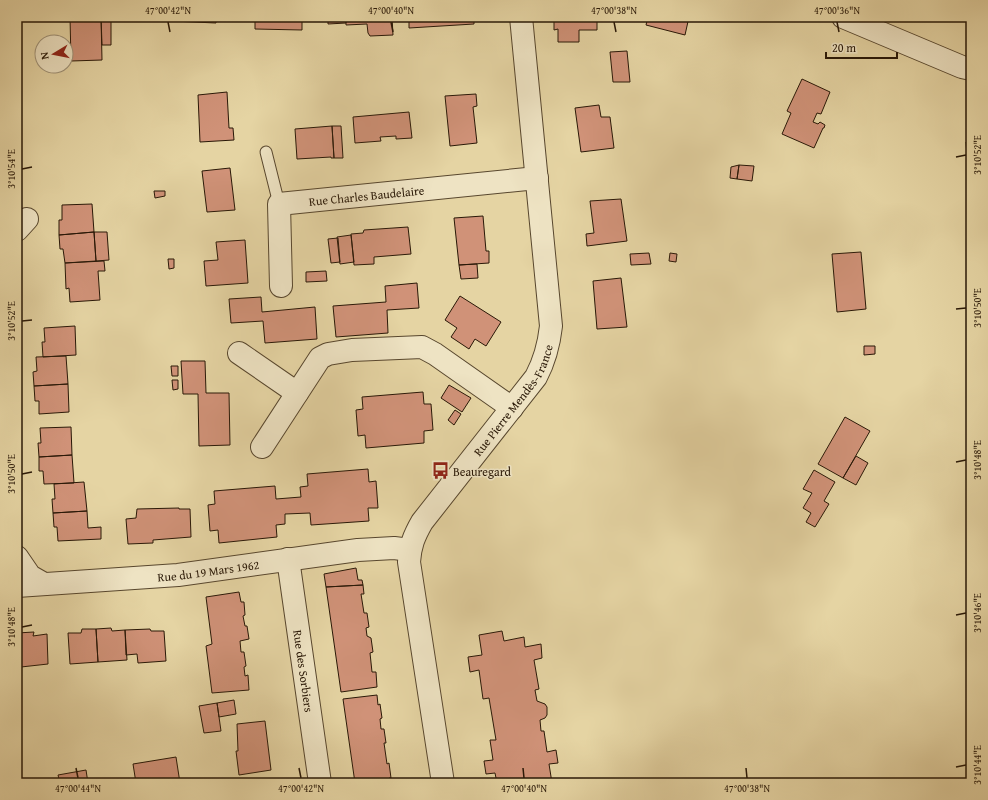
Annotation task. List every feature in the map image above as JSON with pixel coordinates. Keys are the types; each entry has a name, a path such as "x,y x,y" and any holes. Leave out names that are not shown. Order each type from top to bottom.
{"street":[{"name":"Rue Pierre Mendès-France","path":"443,783 410,568 410,550 414,536 422,522 536,377 544,363 549,344 550,303 521,17"},
{"path":"843,17 962,67 971,69"},
{"name":"Rue Charles Baudelaire","path":"279,204 537,178"},
{"path":"279,204 282,286"},
{"path":"262,446 320,358 328,354 352,350 422,347 435,354 512,408"},
{"path":"239,353 297,393"},
{"name":"Rue du 19 Mars 1962","path":"17,586 178,575 358,550 394,548 410,550"},
{"path":"17,557 30,576 44,584"},
{"name":"Rue des Sorbiers","path":"288,559 320,783"}],"lane":[{"path":"266,152 279,204"}],"building":[{"path":"70,17 101,17 102,60 74,61 74,34 70,34"},
{"path":"101,17 111,17 111,45 102,45"},
{"path":"172,17 216,17 216,23 172,21"},
{"path":"255,17 302,17 302,30 255,29"},
{"path":"328,17 346,17 346,23 328,24"},
{"path":"346,17 392,17 393,35 370,36 368,33 367,24 346,25"},
{"path":"409,17 474,17 474,24 409,28"},
{"path":"554,17 597,17 597,30 579,30 579,42 558,42 558,29 554,30"},
{"path":"648,17 689,17 685,35 646,25"},
{"path":"627,51 630,82 613,82 610,52"},
{"path":"802,79 830,92 821,114 817,113 813,122 818,124 820,122 825,125 814,148 782,134 791,113 787,111"},
{"path":"227,92 229,128 233,128 234,140 200,142 198,95"},
{"path":"476,94 477,106 473,107 477,143 450,146 445,96"},
{"path":"599,105 601,117 610,117 614,148 581,152 575,108"},
{"path":"409,112 412,138 396,139 396,136 380,137 381,141 355,143 353,117"},
{"path":"332,126 341,126 343,158 334,158"},
{"path":"332,126 334,158 297,159 295,129"},
{"path":"966,142 971,142 971,171 968,171"},
{"path":"739,165 737,179 730,178 731,167"},
{"path":"739,165 754,166 752,181 737,179"},
{"path":"230,168 235,210 207,212 202,171"},
{"path":"154,191 165,191 165,196 155,198"},
{"path":"621,199 627,241 587,246 586,234 594,233 590,201"},
{"path":"92,204 94,232 59,235 59,220 62,220 62,205"},
{"path":"483,216 486,251 489,251 489,263 459,265 454,218"},
{"path":"408,227 411,254 374,257 374,264 354,265 351,234 363,233 364,230"},
{"path":"94,232 107,232 109,260 96,261"},
{"path":"94,232 96,261 65,263 63,249 60,249 59,235"},
{"path":"351,235 354,262 340,264 337,237"},
{"path":"338,238 340,262 331,263 328,239"},
{"path":"245,240 248,283 206,286 204,261 218,260 216,242"},
{"path":"861,252 866,309 837,312 832,254"},
{"path":"649,253 651,264 631,265 630,254"},
{"path":"670,253 677,254 676,262 669,261"},
{"path":"168,259 174,259 174,268 169,269"},
{"path":"104,261 105,271 98,271 100,300 70,302 69,288 66,289 65,263"},
{"path":"477,264 478,278 461,279 459,265"},
{"path":"326,271 327,281 306,282 306,272"},
{"path":"621,278 627,327 597,329 593,281"},
{"path":"417,283 419,308 387,310 388,333 336,337 333,306 386,302 385,286"},
{"path":"460,296 501,322 486,346 475,339 469,349 451,337 457,328 445,320"},
{"path":"261,297 262,312 315,307 317,339 265,343 263,321 231,323 229,299"},
{"path":"968,304 971,304 970,354"},
{"path":"75,326 76,355 43,357 42,342 45,342 44,328"},
{"path":"864,346 875,346 875,354 864,355"},
{"path":"66,356 68,384 34,386 33,372 37,371 36,357"},
{"path":"181,361 205,361 206,393 229,393 230,445 199,446 198,394 183,394"},
{"path":"171,366 178,366 178,376 172,376"},
{"path":"172,380 178,380 178,389 173,390"},
{"path":"68,384 69,412 39,414 39,401 35,401 34,386"},
{"path":"449,385 471,398 462,412 441,398"},
{"path":"423,392 424,404 431,404 433,430 424,431 424,443 366,448 365,435 358,436 356,410 363,409 362,397"},
{"path":"455,410 461,414 454,425 448,420"},
{"path":"845,417 870,431 843,478 818,464"},
{"path":"71,427 72,455 39,457 38,443 41,443 40,428"},
{"path":"72,455 74,483 44,484 43,471 39,471 39,457"},
{"path":"856,456 868,463 856,485 843,478"},
{"path":"368,469 369,482 376,481 378,508 368,508 369,521 311,525 310,513 285,514 285,524 276,525 277,537 219,543 218,530 210,531 208,505 215,504 214,491 275,486 276,499 301,497 300,487 308,486 307,474"},
{"path":"814,470 835,482 824,501 829,504 815,527 806,522 811,513 803,508 812,493 803,489"},
{"path":"84,482 87,511 53,513 52,499 55,499 54,484"},
{"path":"137,509 190,509 191,537 153,540 153,543 128,544 126,519 136,518"},
{"path":"87,511 88,528 101,527 101,539 58,541 57,527 54,527 53,513"},
{"path":"356,568 358,580 362,580 363,585 326,587 324,574"},
{"path":"363,585 364,594 361,594 364,613 367,613 369,627 366,628 367,636 371,638 373,652 370,653 372,672 376,672 377,687 341,692 326,587"},
{"path":"239,592 241,602 244,602 245,615 243,616 245,626 247,626 249,639 240,641 241,652 244,652 246,666 244,667 245,676 248,675 249,690 212,693 206,646 212,644 206,597"},
{"path":"111,628 112,631 125,630 127,660 98,662 96,629"},
{"path":"82,629 96,629 98,662 70,664 68,633 81,633"},
{"path":"150,629 151,631 164,631 166,661 138,663 137,654 126,655 125,630"},
{"path":"502,631 504,641 524,637 525,647 541,644 542,658 534,660 539,689 535,690 537,701 545,704 547,707 547,715 545,718 540,720 541,731 544,731 547,752 556,750 558,763 549,764 552,783 497,783 495,773 486,774 484,761 493,760 490,740 496,740 489,698 483,699 479,670 470,672 468,657 482,655 479,635"},
{"path":"34,632 33,636 47,634 48,664 21,667 20,658 17,658 17,633"},
{"path":"377,695 382,718 380,719 381,729 384,729 387,764 389,763 391,778 389,778 390,783 355,783 343,699"},
{"path":"234,700 236,714 219,717 217,703"},
{"path":"217,703 221,731 204,733 199,706"},
{"path":"265,721 271,770 239,775 236,751 238,751 237,724"},
{"path":"176,757 180,783 136,783 133,764"},
{"path":"86,770 88,783 60,783 58,775"}],"place":[{"name":"Beauregard","path":"440,471"}]}
